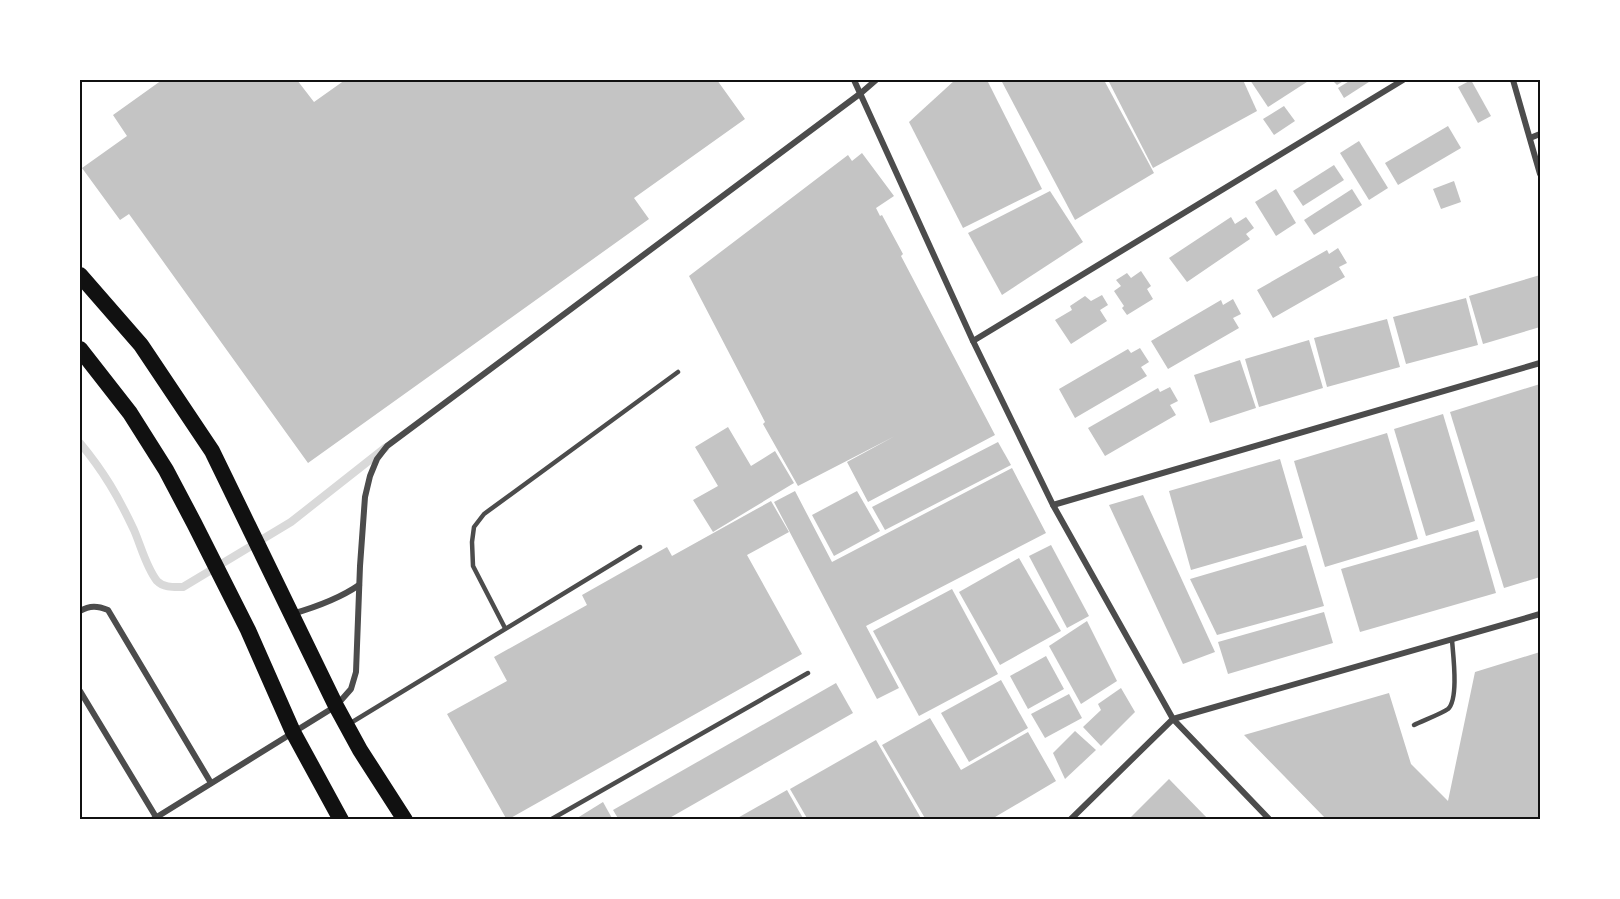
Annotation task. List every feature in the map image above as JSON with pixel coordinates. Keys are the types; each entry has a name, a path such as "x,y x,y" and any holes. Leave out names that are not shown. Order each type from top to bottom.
{"highway":[{"path":"80,275 141,345 212,451 336,706 360,750 405,819"},
{"path":"80,350 130,413 166,470 248,630 293,732 341,819"}],"street":[{"path":"854,80 974,341 1053,505 1173,720 1270,819"},
{"path":"80,691 154,818 336,706 351,689 356,672 365,497 377,459 387,446 876,80"},
{"path":"974,341 1403,80"},
{"path":"1513,80 1540,174"},
{"path":"1530,138 1540,134"},
{"path":"1053,505 1540,363"},
{"path":"289,610 323,604 346,594 359,585"},
{"path":"80,610 98,606 108,610 211,783"},
{"path":"1070,819 1173,720 1540,614"}],"lane":[{"path":"505,628 473,566 474,527 484,514 678,372"},
{"path":"346,725 640,547"},
{"path":"1414,725 1449,708 1453,699 1452,640"},
{"path":"550,819 808,673"}],"building":[{"path":"162,80 297,80 314,102 345,80 717,80 745,119 634,198 649,219 308,463 129,214 120,220 82,168 127,136 113,115"},
{"path":"955,80 987,80 1042,189 963,228 909,122"},
{"path":"1001,80 1104,80 1154,173 1075,220"},
{"path":"1108,80 1243,80 1257,111 1153,168"},
{"path":"1250,80 1310,80 1268,107"},
{"path":"1332,80 1345,80 1337,85"},
{"path":"1351,80 1372,80 1344,98 1338,88"},
{"path":"1471,80 1491,116 1478,123 1458,87"},
{"path":"1284,106 1295,121 1274,135 1263,119"},
{"path":"1448,126 1461,148 1398,185 1385,163"},
{"path":"1359,141 1388,188 1369,200 1340,153"},
{"path":"862,153 894,196 876,208 903,254 901,256 995,435 868,502 847,462 895,436 798,486 763,424 765,422 689,276 848,155 852,161"},
{"path":"1334,165 1344,180 1303,206 1293,191"},
{"path":"1454,181 1461,202 1441,209 1433,189"},
{"path":"1276,189 1296,223 1276,236 1255,202"},
{"path":"1352,189 1362,205 1314,235 1304,220"},
{"path":"1050,191 1083,242 1002,295 968,233"},
{"path":"1231,217 1235,224 1246,217 1254,228 1246,234 1250,239 1187,282 1169,258"},
{"path":"1338,248 1347,263 1339,267 1345,277 1273,318 1257,290 1327,250 1329,254"},
{"path":"1141,271 1151,286 1147,289 1153,299 1127,315 1114,291 1121,286 1116,280 1127,273 1131,278"},
{"path":"1540,275 1540,327 1483,344 1469,296"},
{"path":"1102,295 1108,305 1100,310 1107,321 1071,344 1055,320 1072,310 1070,306 1085,296 1091,301"},
{"path":"1466,298 1478,345 1406,364 1393,317"},
{"path":"1233,299 1241,314 1233,318 1239,328 1168,369 1151,341 1221,300 1223,305"},
{"path":"1387,319 1400,367 1327,387 1314,338"},
{"path":"1309,340 1323,388 1259,407 1245,359"},
{"path":"1140,348 1149,362 1141,367 1147,376 1075,418 1059,389 1128,349 1131,353"},
{"path":"1240,360 1256,408 1210,423 1194,375"},
{"path":"1540,384 1540,577 1504,588 1450,412"},
{"path":"1170,387 1178,401 1170,405 1176,415 1105,456 1088,428 1158,388 1160,392"},
{"path":"1443,414 1475,521 1426,536 1394,429"},
{"path":"728,427 751,466 775,451 794,483 713,532 693,500 718,486 695,447"},
{"path":"1387,433 1418,539 1325,567 1294,461"},
{"path":"998,442 1011,465 885,530 872,507"},
{"path":"1280,459 1303,538 1191,570 1169,491"},
{"path":"1012,468 1046,533 866,626 899,688 877,699 774,502 795,491 832,562"},
{"path":"857,491 880,531 834,556 812,515"},
{"path":"1143,495 1215,652 1183,664 1109,505"},
{"path":"771,501 789,532 747,555 802,654 507,820 447,714 507,681 494,657 587,605 582,595 667,547 672,556"},
{"path":"1478,530 1496,593 1360,632 1341,569"},
{"path":"1051,545 1089,616 1067,628 1029,556"},
{"path":"1306,545 1324,606 1217,635 1190,579"},
{"path":"1019,558 1061,631 1000,665 959,592"},
{"path":"952,589 998,674 919,716 873,631"},
{"path":"1324,612 1333,643 1228,674 1218,642"},
{"path":"1087,621 1117,681 1081,704 1049,646"},
{"path":"1540,652 1540,820 1327,820 1244,735 1389,693 1411,764 1448,801 1475,672"},
{"path":"1046,656 1064,689 1028,709 1010,676"},
{"path":"1001,680 1028,728 969,762 941,713"},
{"path":"836,683 853,713 666,820 619,820 613,810"},
{"path":"1121,688 1135,712 1101,746 1083,727 1101,710 1098,704"},
{"path":"1069,694 1082,718 1045,738 1031,714"},
{"path":"930,718 961,770 1028,732 1056,781 990,820 926,820 882,745"},
{"path":"1075,731 1096,750 1065,779 1053,753"},
{"path":"876,740 922,820 808,820 790,789"},
{"path":"1169,779 1209,820 1128,820"},
{"path":"787,790 804,820 734,820"},
{"path":"603,802 613,820 574,820"}],"waterway":[{"path":"80,443 116,495 153,575 157,581 169,587 183,587 291,522 385,448"}]}
